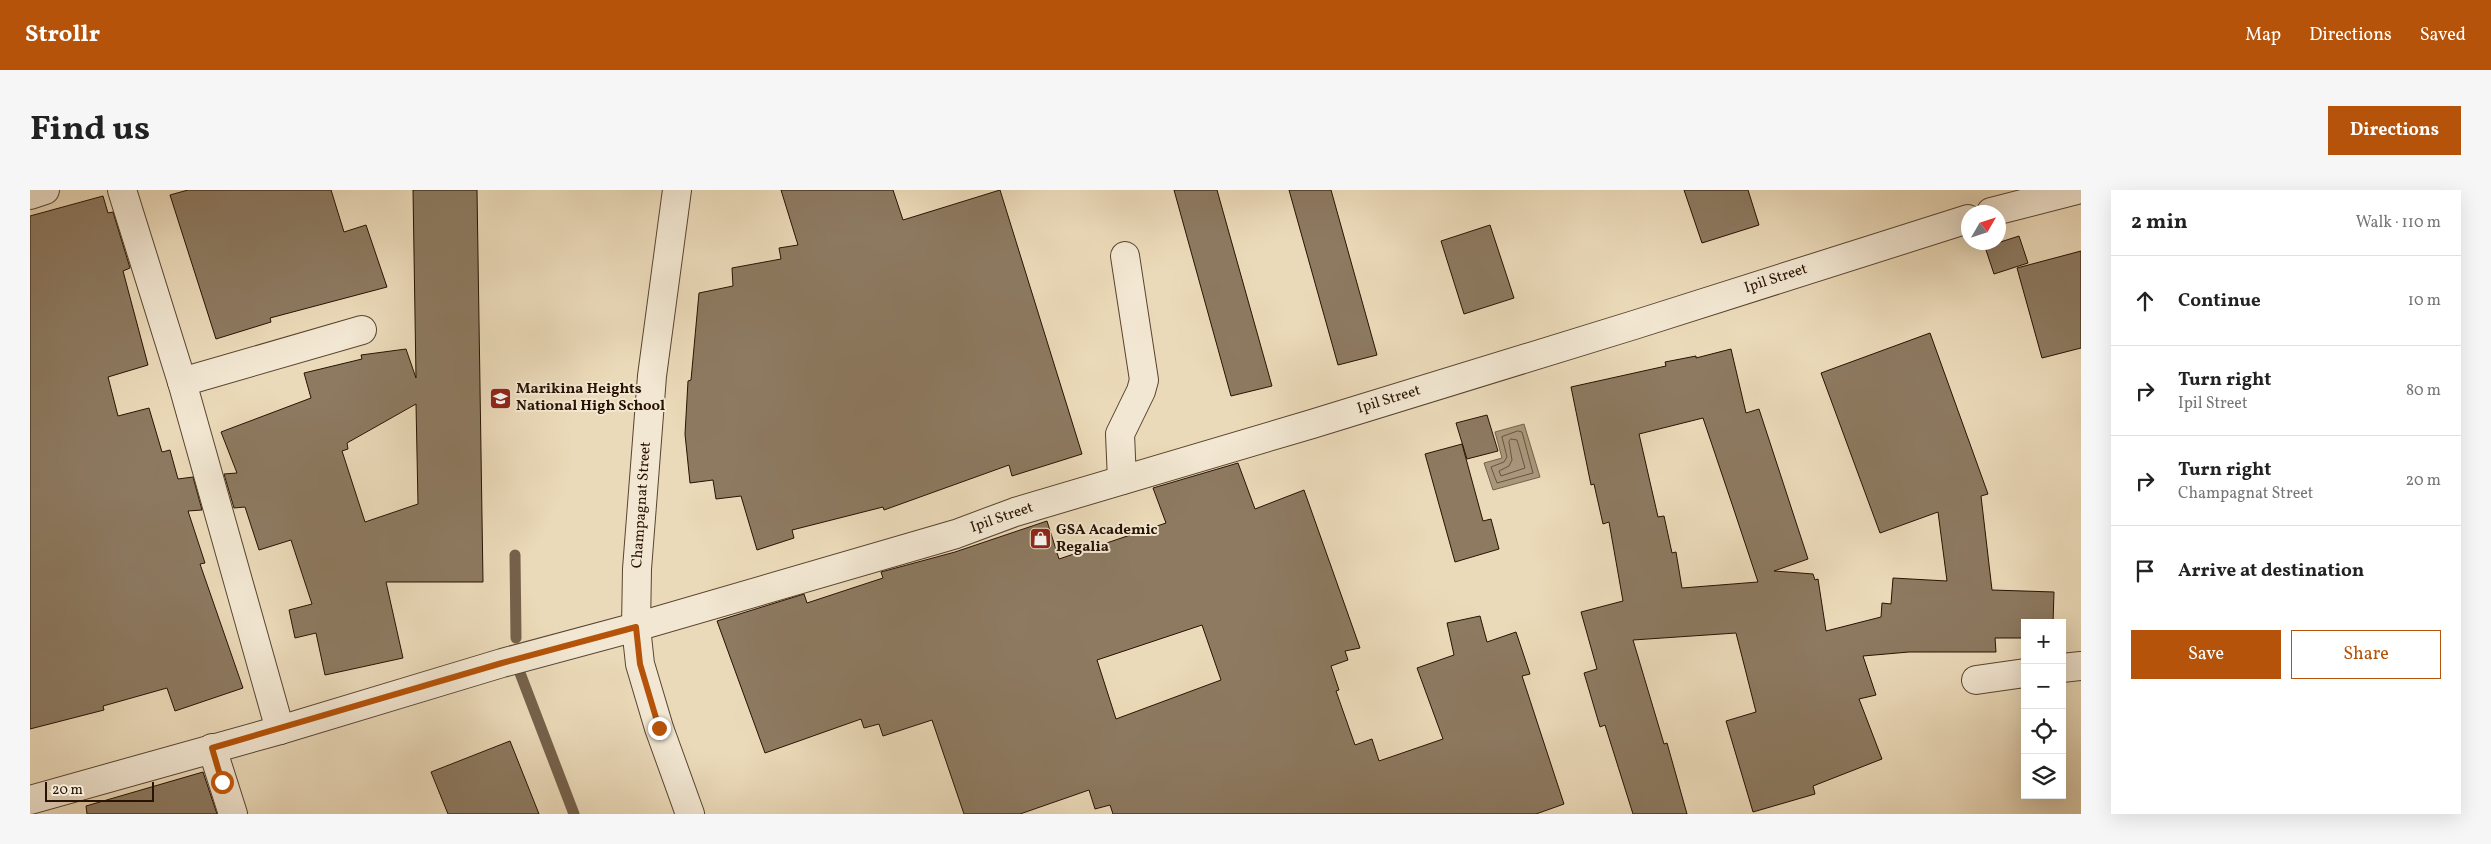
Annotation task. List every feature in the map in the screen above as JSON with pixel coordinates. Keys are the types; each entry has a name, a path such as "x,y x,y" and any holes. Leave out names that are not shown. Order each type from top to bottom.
{"street":[{"path":"30,194 45,190"},
{"path":"122,190 182,382 280,730"},
{"name":"Champagnat Street","path":"677,190 652,376 636,569 636,627 640,664 659,728 690,814"},
{"path":"2006,208 2076,190"},
{"name":"Ipil Street","path":"30,800 280,730 502,663 636,627 956,534 1014,512 1624,328 1961,220"},
{"path":"1122,480 1120,434 1141,391 1144,380 1125,256"},
{"path":"182,382 362,330"},
{"path":"2066,668 2081,666"},
{"path":"1976,680 2021,674"},
{"path":"212,748 233,814"}],"water":[{"path":"1524,424 1540,477 1493,490 1484,463 1502,458 1495,432"}],"building":[{"path":"188,190 331,190 344,232 366,225 387,287 270,318 271,322 216,339 170,195"},
{"path":"413,190 477,190 483,582 386,582 403,658 325,675 316,633 295,638 289,610 312,604 291,540 259,550 245,507 234,508 224,474 237,473 221,432 311,398 304,373 362,359 361,355 406,349 416,378","holes":["416,404 418,504 365,522 342,451 348,449 347,443"]},
{"path":"781,190 893,190 903,220 1000,190 1082,454 1012,476 1009,465 884,510 883,507 792,530 794,538 757,550 741,496 716,499 713,480 690,483 685,434 688,381 691,380 699,293 733,286 732,268 781,259 779,248 798,245"},
{"path":"1174,190 1217,190 1272,386 1231,396"},
{"path":"1289,190 1331,190 1377,355 1338,365"},
{"path":"1684,190 1748,190 1759,225 1702,243"},
{"path":"103,196 108,213 113,212 130,268 123,271 148,365 108,377 118,416 149,408 162,452 170,450 178,479 193,477 202,510 188,511 205,563 200,564 243,688 175,711 167,688 103,706 104,710 30,729 30,216"},
{"path":"1490,225 1514,298 1464,314 1441,241"},
{"path":"2019,236 2028,263 1994,274 1986,250 2006,250 2006,240"},
{"path":"2081,251 2081,348 2042,358 2017,268"},
{"path":"1930,333 1988,494 1981,496 1992,590 2054,592 2053,619 2021,619 2021,638 1995,638 1996,652 1909,652 1863,656 1876,695 1859,699 1882,759 1813,786 1815,794 1753,812 1726,721 1756,712 1736,633 1633,640 1664,744 1667,743 1687,814 1633,814 1605,725 1600,727 1584,673 1597,669 1581,612 1623,601 1609,522 1603,524 1594,484 1591,485 1571,387 1666,366 1665,362 1696,356 1696,358 1731,349 1746,413 1759,409 1808,559 1774,571 1813,574 1815,580 1818,579 1826,631 1881,617 1882,603 1891,604 1893,578 1947,581 1938,512 1880,533 1821,373","holes":["1703,418 1758,582 1682,588 1676,552 1672,553 1664,516 1658,517 1639,434"]},
{"path":"1487,415 1498,451 1467,459 1456,423"},
{"path":"1462,444 1483,521 1491,519 1499,549 1455,562 1425,454"},
{"path":"1238,463 1255,509 1304,490 1360,648 1345,651 1348,660 1331,666 1339,690 1336,691 1355,745 1372,739 1379,761 1443,739 1417,668 1454,655 1447,623 1480,616 1487,642 1516,632 1530,674 1522,676 1564,804 1536,814 1113,814 1110,805 1095,809 1089,790 1020,814 964,814 932,720 883,736 879,724 864,728 861,719 765,753 717,621 804,594 807,603 883,578 881,572 955,552 1047,521 1059,559 1166,523 1153,488","holes":["1202,625 1221,680 1116,719 1097,660"]},
{"path":"510,741 539,814 448,814 431,772"},
{"path":"203,772 217,814 87,814 86,806"}],"waterway":[{"path":"515,555 516,638"},
{"path":"520,673 574,814"}],"place":[{"name":"Marikina Heights National High School","path":"500,398"},
{"name":"GSA Academic Regalia","path":"1040,539"}],"route":[{"path":"222,782 212,748 280,730 502,663 636,627 640,664 659,728"}]}
